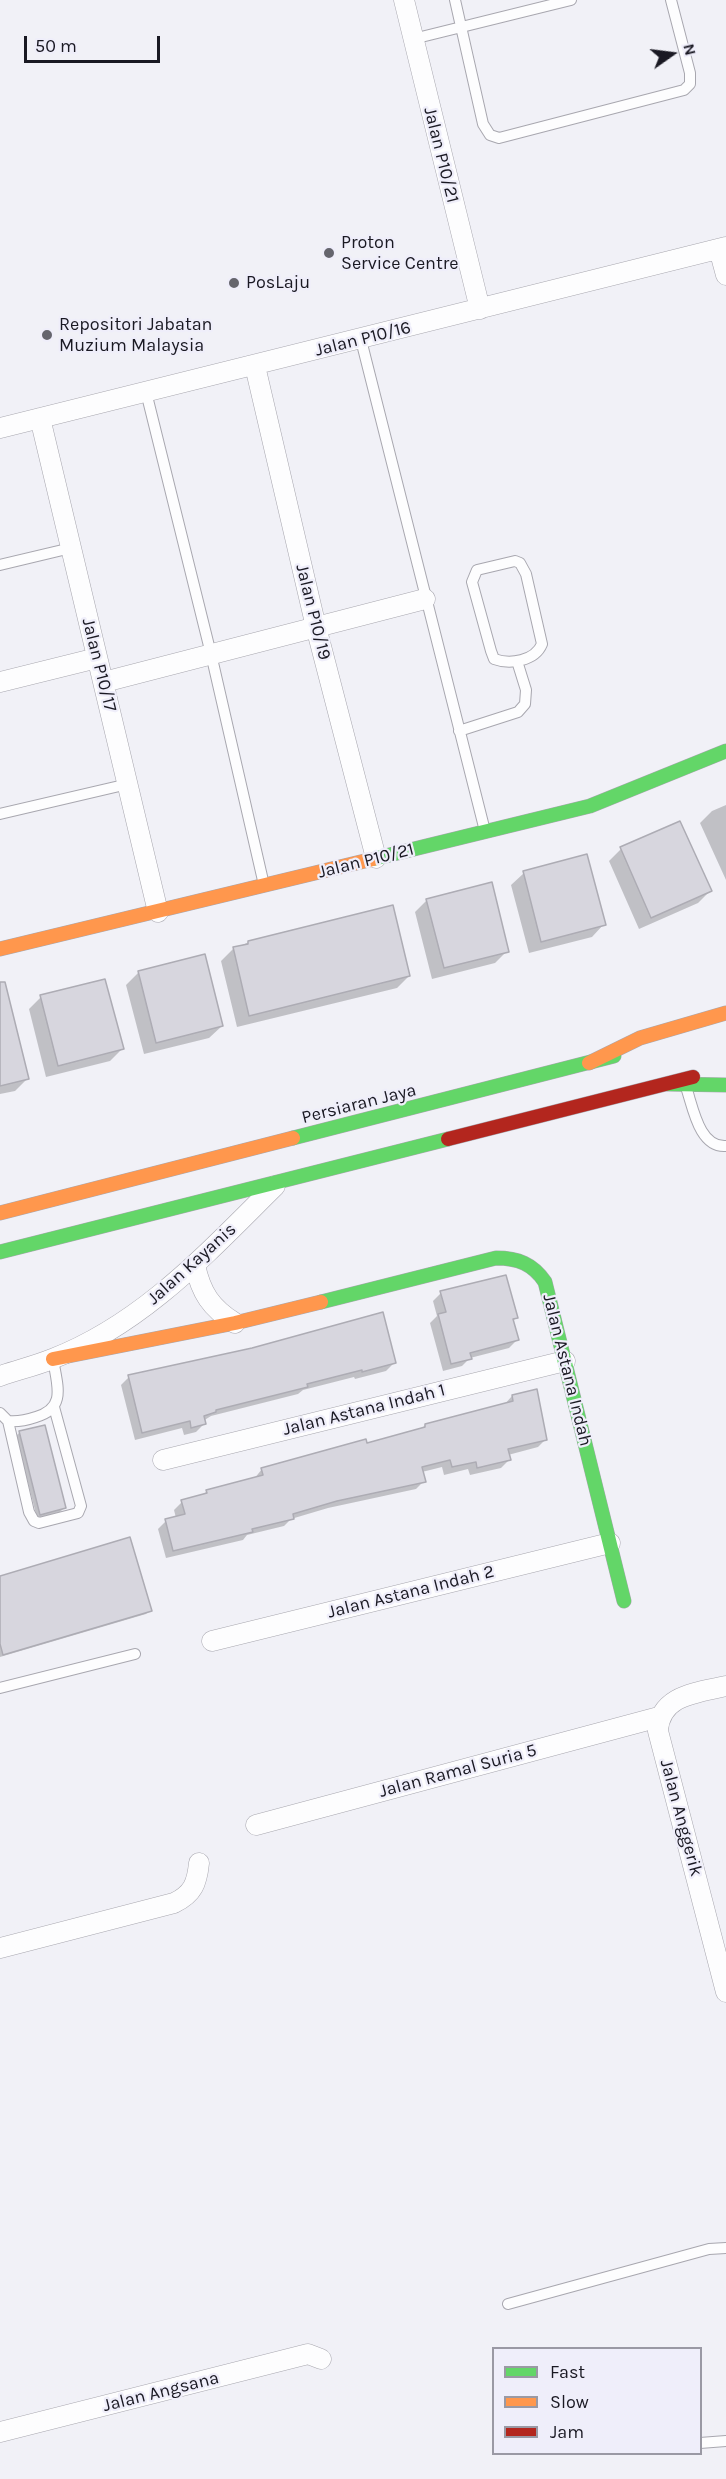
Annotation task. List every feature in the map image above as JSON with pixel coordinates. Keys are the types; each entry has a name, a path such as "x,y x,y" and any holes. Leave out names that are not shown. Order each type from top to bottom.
{"main road":[{"name":"Jalan P10/21","path":"0,950 590,806 726,751"},
{"path":"589,1063 640,1038 726,1013"},
{"name":"Persiaran Jaya","path":"0,1213 703,1034"},
{"path":"0,1252 277,1184 716,1071"},
{"path":"668,1084 726,1086"},
{"path":"0,1206 82,1191"},
{"name":"Jalan Astana Indah","path":"53,1359 235,1323 496,1258 520,1259 533,1266 545,1282 624,1601"}],"street":[{"name":"Jalan P10/21","path":"404,0 480,309"},
{"name":"Jalan P10/16","path":"0,428 361,340 723,248"},
{"path":"723,248 726,275"},
{"name":"Jalan P10/19","path":"255,366 316,627 376,858"},
{"name":"Jalan P10/17","path":"40,418 158,912"},
{"path":"104,682 424,599"},
{"path":"0,682 97,658"},
{"name":"Jalan Kayanis","path":"0,1376 53,1359 134,1314 195,1265 277,1184"},
{"path":"195,1265 200,1286 208,1302 235,1323"},
{"name":"Jalan Astana Indah 1","path":"163,1460 565,1361"},
{"name":"Jalan Astana Indah 2","path":"212,1641 610,1542"},
{"path":"659,1717 665,1707 676,1700 726,1686"},
{"name":"Jalan Ramal Suria 5","path":"256,1825 659,1717"},
{"name":"Jalan Anggerik","path":"659,1717 658,1731 722,1966 726,1992"},
{"path":"0,1948 174,1903 186,1897 194,1887 199,1863"},
{"name":"Jalan Angsana","path":"0,2432 308,2355 321,2359"}],"lane":[{"path":"455,0 483,124 490,135 499,138 684,90 690,84 690,73 671,0"},
{"path":"413,39 571,0"},
{"path":"361,340 424,599 485,832"},
{"path":"146,392 211,654 264,886"},
{"path":"0,565 71,548"},
{"path":"515,561 520,563 526,574 542,644 537,653 517,661 502,662 494,659 472,582 477,570 515,561"},
{"path":"459,731 518,712 525,704 526,690 517,661"},
{"path":"0,814 128,783"},
{"path":"685,1084 705,1137 718,1147 726,1146"},
{"path":"53,1359 58,1396 54,1407 48,1413 32,1418 4,1417 31,1518 39,1523 78,1513 81,1506 54,1407"},
{"path":"0,1688 135,1654"},
{"path":"508,2304 708,2249 726,2248"},
{"path":"702,2443 726,2441"}],"building":[{"path":"680,821 712,891 651,918 620,847"},
{"path":"587,854 606,925 541,942 523,871"},
{"path":"492,882 509,952 444,968 426,899"},
{"path":"393,905 410,976 249,1016 233,947 248,944 248,941"},
{"path":"205,954 223,1026 156,1043 138,971"},
{"path":"105,979 124,1049 58,1066 40,995"},
{"path":"0,982 5,982 29,1079 0,1086"},
{"path":"506,1275 518,1318 513,1319 519,1340 470,1353 472,1359 451,1364 438,1314 446,1312 440,1291"},
{"path":"383,1312 396,1363 307,1384 308,1387 216,1410 204,1416 206,1424 191,1428 190,1421 142,1433 128,1375 252,1348"},
{"path":"537,1389 547,1440 508,1449 511,1460 477,1468 476,1462 452,1467 450,1460 422,1467 426,1482 337,1501 293,1514 294,1519 252,1529 253,1532 173,1551 165,1519 185,1514 181,1500 207,1493 206,1490 263,1475 261,1468 366,1439 367,1443 425,1427 425,1424 513,1401 512,1395"},
{"path":"45,1425 66,1508 40,1515 19,1431"},
{"path":"130,1537 152,1611 3,1655 0,1644 0,1576"}],"traffic: fast":[{"path":"373,859 590,806 726,751"},
{"path":"293,1138 614,1056"},
{"path":"668,1084 726,1085"},
{"path":"0,1252 448,1139"},
{"path":"321,1302 496,1258 511,1259 530,1266 545,1282 624,1601"}],"traffic: slow":[{"path":"0,949 373,859"},
{"path":"589,1063 640,1038 726,1013"},
{"path":"0,1213 293,1138"},
{"path":"53,1359 235,1323 321,1302"}],"traffic: jam":[{"path":"448,1139 693,1077"}],"place":[{"name":"Proton Service Centre","path":"329,253"},
{"name":"PosLaju","path":"234,283"},
{"name":"Repositori Jabatan Muzium Malaysia","path":"47,335"}]}
